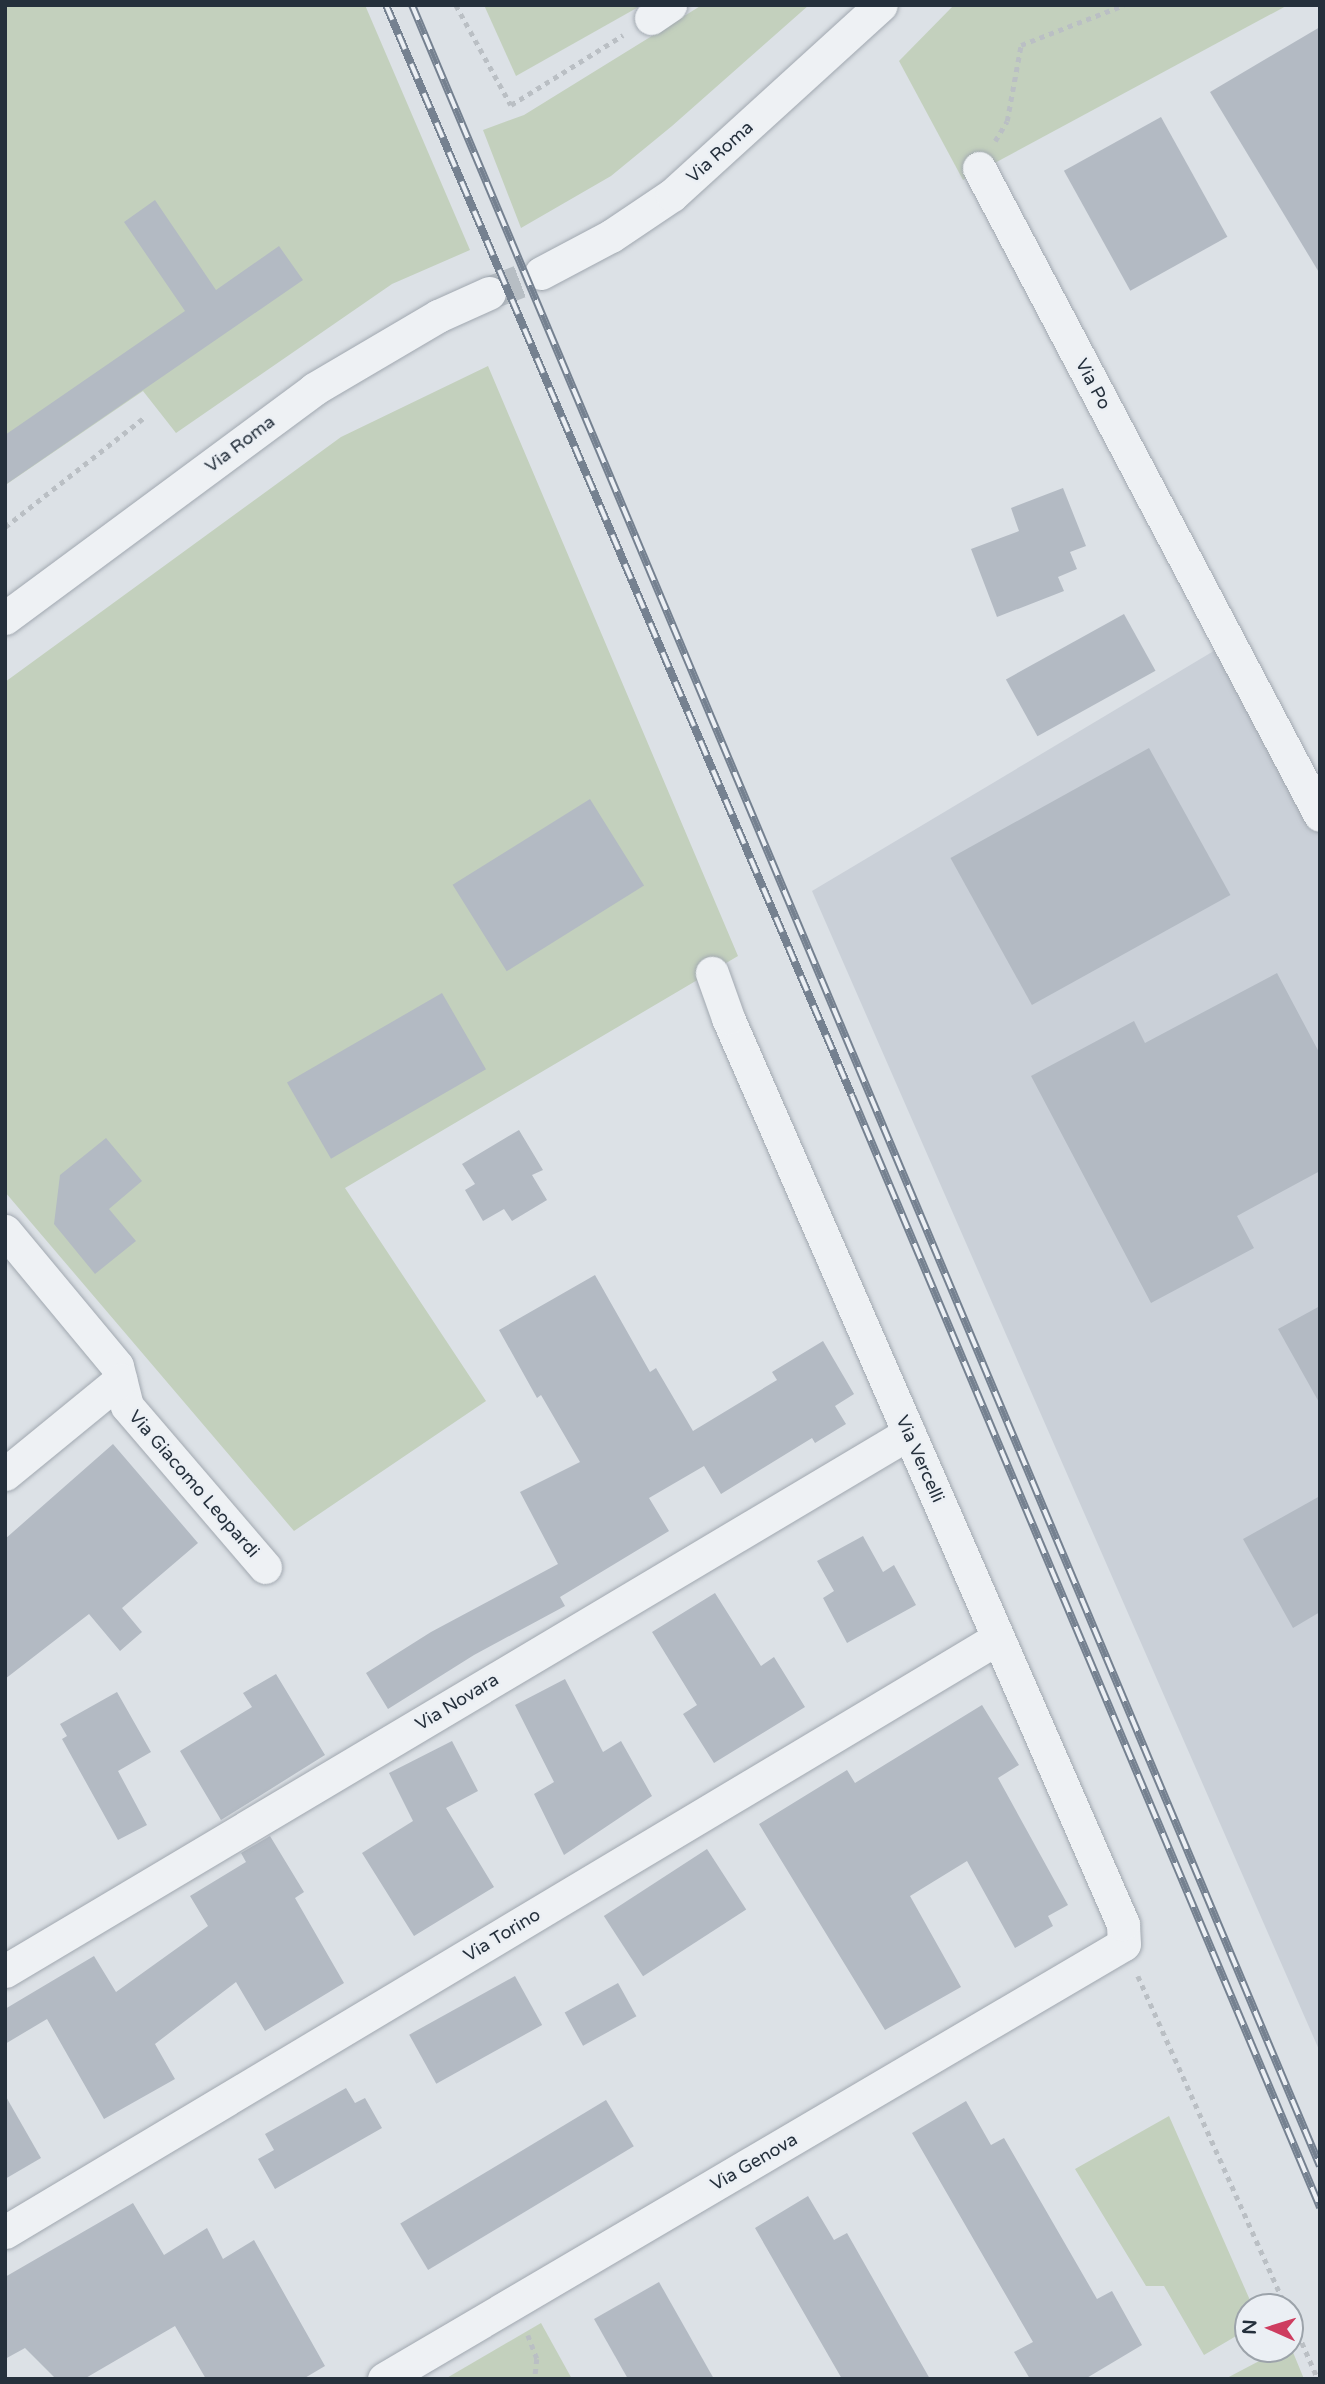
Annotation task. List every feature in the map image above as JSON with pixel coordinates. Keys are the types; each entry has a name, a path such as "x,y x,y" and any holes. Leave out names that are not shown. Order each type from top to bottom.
{"street":[{"name":"Via Roma","path":"541,273 611,236 672,195 881,5"},
{"name":"Via Po","path":"979,168 1320,815"},
{"name":"Via Roma","path":"5,618 314,388 438,316 489,293"},
{"name":"Via Vercelli","path":"712,974 728,1018 1123,1924 1124,1944"},
{"name":"Via Giacomo Leopardi","path":"5,1231 117,1366 127,1406 265,1567"},
{"path":"5,1474 120,1380"},
{"name":"Via Novara","path":"5,1971 909,1433"},
{"name":"Via Torino","path":"5,2232 998,1638"},
{"name":"Via Genova","path":"384,2379 1124,1944"}],"path":[{"path":"456,5 510,105 661,12"},
{"path":"979,168 1007,121 1021,45 1124,5"},
{"path":"5,527 146,416"},
{"path":"1124,1944 1194,2095 1280,2293"},
{"path":"515,2302 537,2359 535,2379"},
{"path":"1304,2347 1318,2379"}],"shaded area":[{"path":"1217,649 1320,803 1320,2052 812,891"}],"green space":[{"path":"5,5 365,5 470,250 392,284 176,433 143,391 7,484"},
{"path":"484,5 642,5 516,76"},
{"path":"702,5 809,5 611,176 521,228 483,130 524,115"},
{"path":"954,5 1288,5 963,180 899,61"},
{"path":"488,366 738,956 345,1188 486,1401 294,1531 5,1192 5,682 341,437"},
{"path":"1169,2116 1247,2293 1234,2293 1234,2337 1204,2355 1164,2286 1146,2286 1075,2169"},
{"path":"541,2323 572,2379 445,2379"},
{"path":"1255,2363 1297,2363 1304,2379 1225,2379"}],"building":[{"path":"1320,27 1320,274 1210,92"},
{"path":"1161,117 1227,237 1130,291 1064,171"},
{"path":"155,200 216,290 279,246 303,280 5,485 5,435 185,311 124,222"},
{"path":"1063,488 1086,546 1070,552 1077,569 1058,577 1064,591 997,617 971,549 1019,531 1011,508"},
{"path":"1124,614 1156,671 1037,736 1006,679"},
{"path":"1149,748 1230,895 1032,1005 950,858"},
{"path":"590,799 644,886 507,971 453,885"},
{"path":"1277,973 1320,1054 1320,1171 1237,1216 1254,1248 1151,1303 1031,1076 1134,1021 1145,1043"},
{"path":"442,993 486,1069 331,1159 287,1082"},
{"path":"519,1130 543,1170 532,1175 547,1200 512,1221 504,1209 483,1221 465,1190 475,1184 462,1164"},
{"path":"106,1138 142,1181 109,1209 136,1241 95,1274 54,1224 60,1175"},
{"path":"595,1275 650,1372 656,1368 693,1431 777,1380 772,1372 823,1341 854,1394 835,1406 846,1424 815,1443 812,1438 721,1494 704,1466 649,1498 669,1531 560,1597 565,1606 474,1655 388,1709 366,1673 431,1632 558,1564 520,1492 580,1462 541,1395 537,1398 499,1330"},
{"path":"1320,1306 1320,1404 1278,1329"},
{"path":"113,1444 198,1543 122,1608 142,1632 120,1651 89,1614 5,1679 5,1539"},
{"path":"1320,1496 1320,1612 1293,1628 1243,1539"},
{"path":"863,1536 883,1572 894,1565 916,1605 847,1643 823,1598 834,1591 817,1561"},
{"path":"715,1593 761,1666 774,1657 805,1707 714,1763 683,1714 697,1705 652,1632"},
{"path":"276,1674 325,1755 221,1820 180,1751 252,1707 243,1693"},
{"path":"565,1679 603,1752 621,1741 652,1796 564,1855 534,1794 554,1782 515,1705"},
{"path":"117,1692 151,1752 118,1771 147,1825 118,1840 62,1739 67,1736 60,1724"},
{"path":"982,1705 1019,1765 998,1778 1068,1905 1048,1916 1053,1926 1015,1948 967,1861 910,1896 961,1987 885,2030 759,1824 847,1770 855,1783"},
{"path":"452,1741 478,1791 446,1808 494,1887 414,1936 362,1853 413,1821 389,1773"},
{"path":"270,1836 304,1892 295,1898 344,1983 265,2031 236,1982 155,2044 175,2079 104,2119 47,2019 5,2044 5,2009 94,1956 116,1992 208,1926 190,1896 246,1862 241,1853"},
{"path":"707,1849 746,1909 643,1976 604,1916"},
{"path":"515,1976 542,2025 436,2084 409,2035"},
{"path":"618,1983 636,2016 583,2046 565,2013"},
{"path":"346,2088 355,2103 365,2098 382,2128 275,2189 258,2159 274,2150 265,2134"},
{"path":"5,2095 41,2158 5,2179"},
{"path":"606,2100 634,2146 428,2270 400,2224"},
{"path":"966,2101 991,2145 1004,2138 1097,2299 1112,2291 1142,2345 1085,2379 1030,2379 1014,2352 1033,2342 912,2133"},
{"path":"808,2196 834,2240 847,2233 930,2379 842,2379 755,2228"},
{"path":"133,2203 164,2255 207,2228 223,2259 254,2240 325,2366 303,2379 206,2379 175,2326 84,2379 56,2379 25,2348 5,2359 5,2277"},
{"path":"659,2282 714,2379 628,2379 594,2319"}],"tunnel":[{"path":"489,293 541,273"}],"railway":[{"path":"386,5 852,1096 1320,2207"},
{"path":"412,5 1320,2166"}]}
